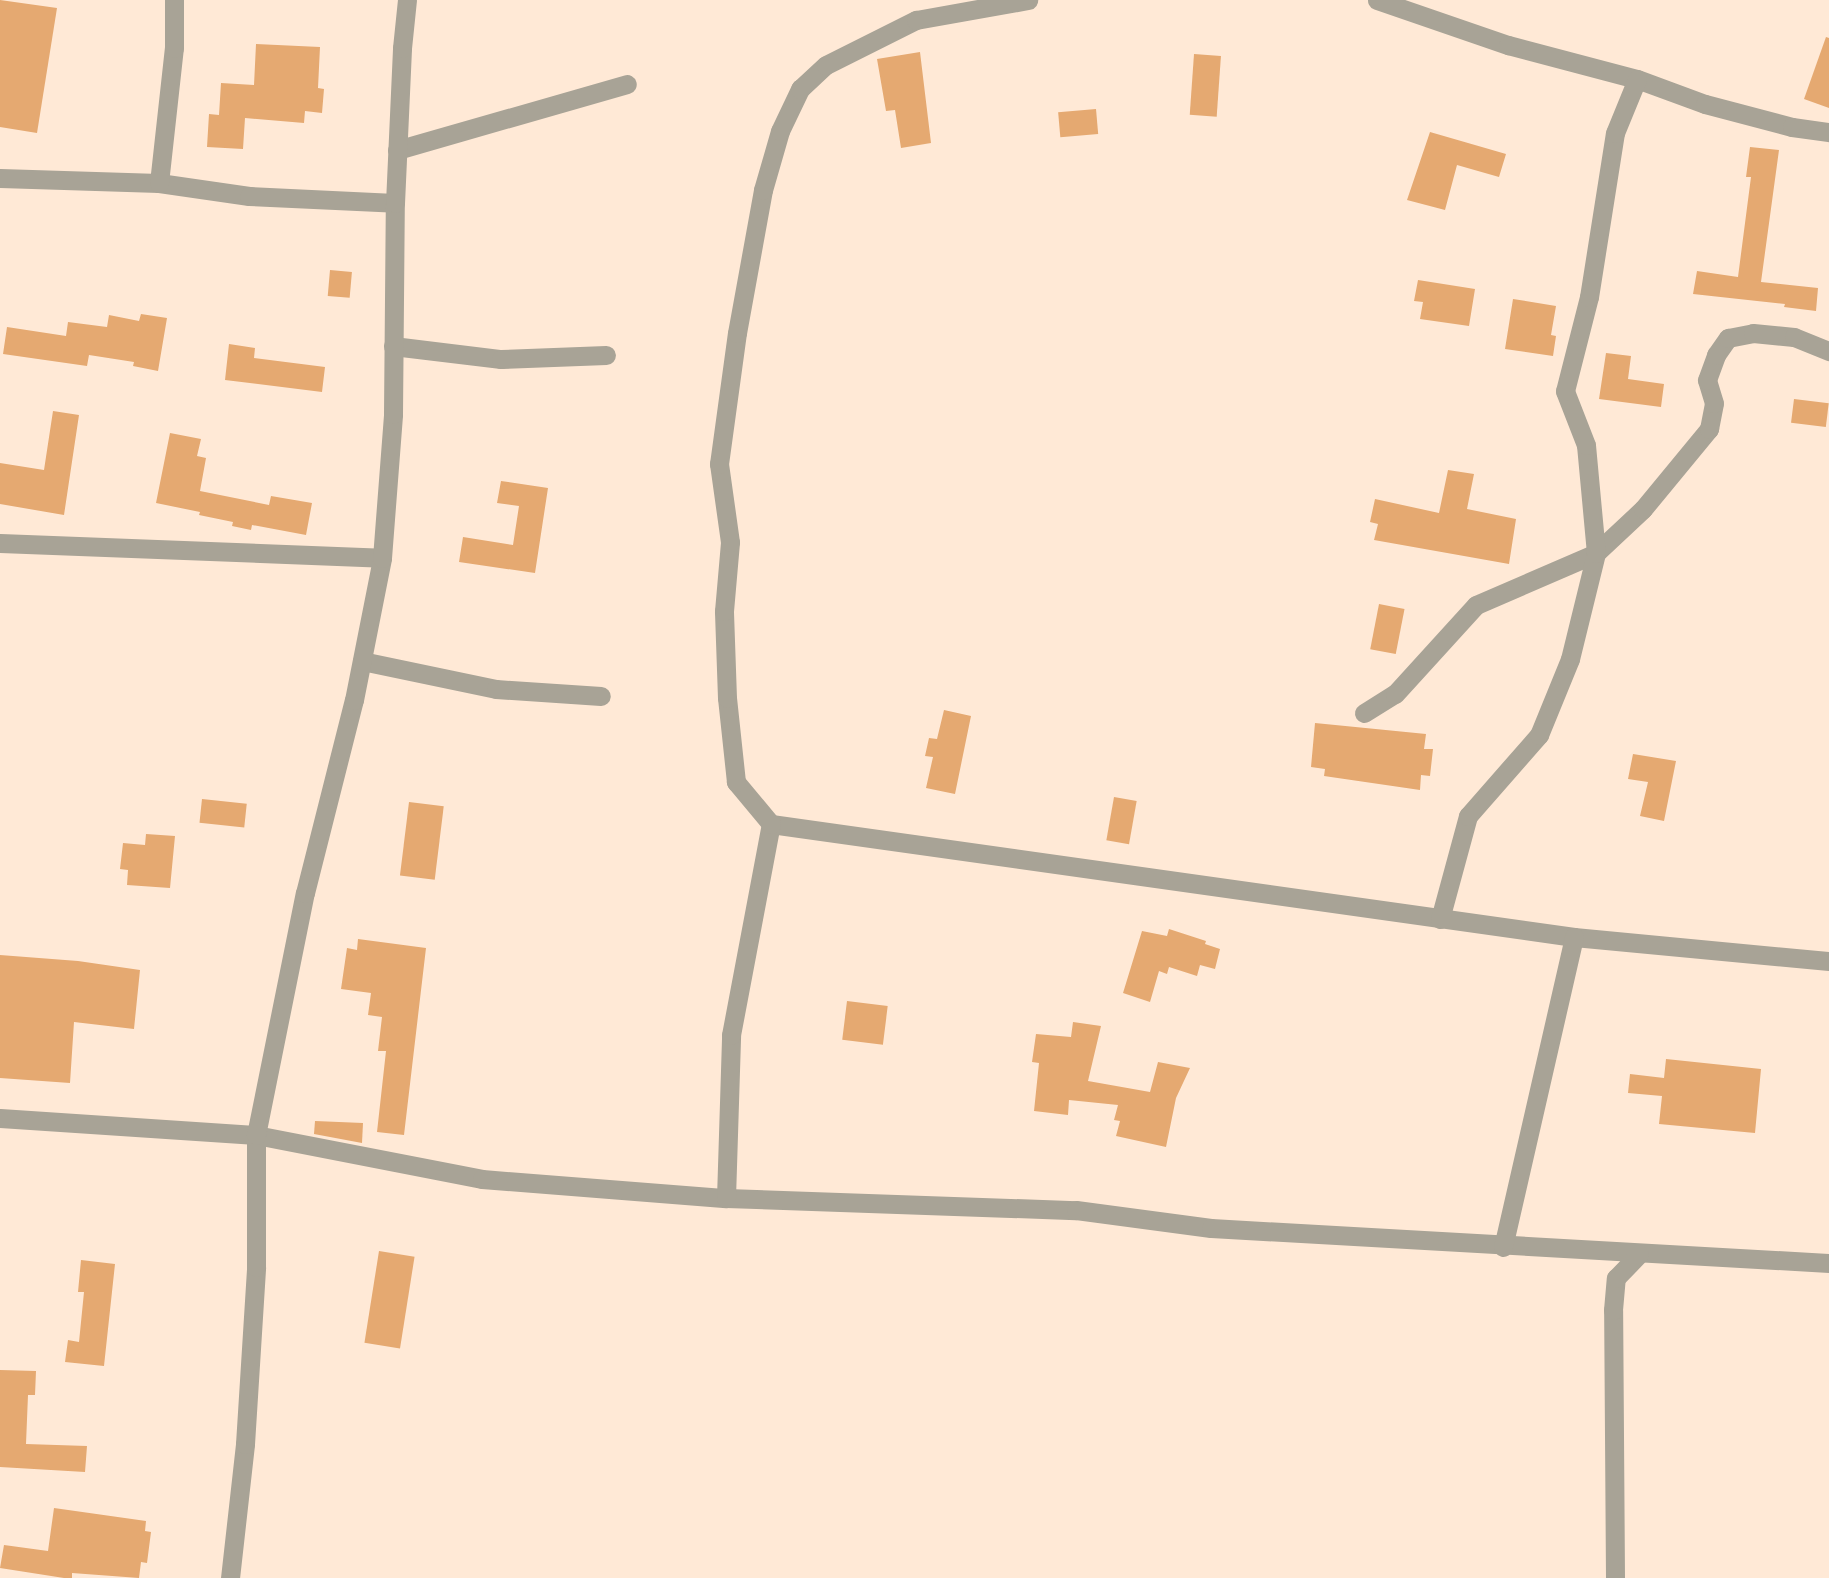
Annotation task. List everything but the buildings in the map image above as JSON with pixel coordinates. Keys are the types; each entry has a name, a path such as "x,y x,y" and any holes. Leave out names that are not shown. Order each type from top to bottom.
{"street":[{"path":"159,183 174,48 174,0"},
{"path":"230,1578 245,1444 256,1267 256,1135 305,893 362,660 382,558 393,414 395,203 407,0"},
{"path":"1028,0 916,20 826,65 800,89 780,131 763,190 737,333 719,464 730,542 724,611 727,698 736,782 771,824 1574,937 1829,961"},
{"path":"1377,0 1508,45 1637,79 1705,104 1792,127 1829,132"},
{"path":"1440,919 1468,816 1539,735 1570,659 1597,553 1586,445 1565,391 1589,297 1615,133 1637,79"},
{"path":"397,150 627,84"},
{"path":"0,178 159,183 249,196 395,203"},
{"path":"1364,713 1395,694 1476,605 1597,553 1643,509 1709,429 1714,403 1707,380 1716,355 1728,338 1753,333 1794,337 1829,351"},
{"path":"393,346 501,359 606,355"},
{"path":"0,543 382,558"},
{"path":"362,660 496,690 601,695"},
{"path":"726,1198 731,1035 771,824"},
{"path":"1503,1247 1574,937"},
{"path":"0,1118 256,1135 482,1179 726,1198 1076,1210 1211,1228 1503,1247 1829,1263"},
{"path":"1615,1578 1613,1310 1616,1278 1639,1254"}]}
